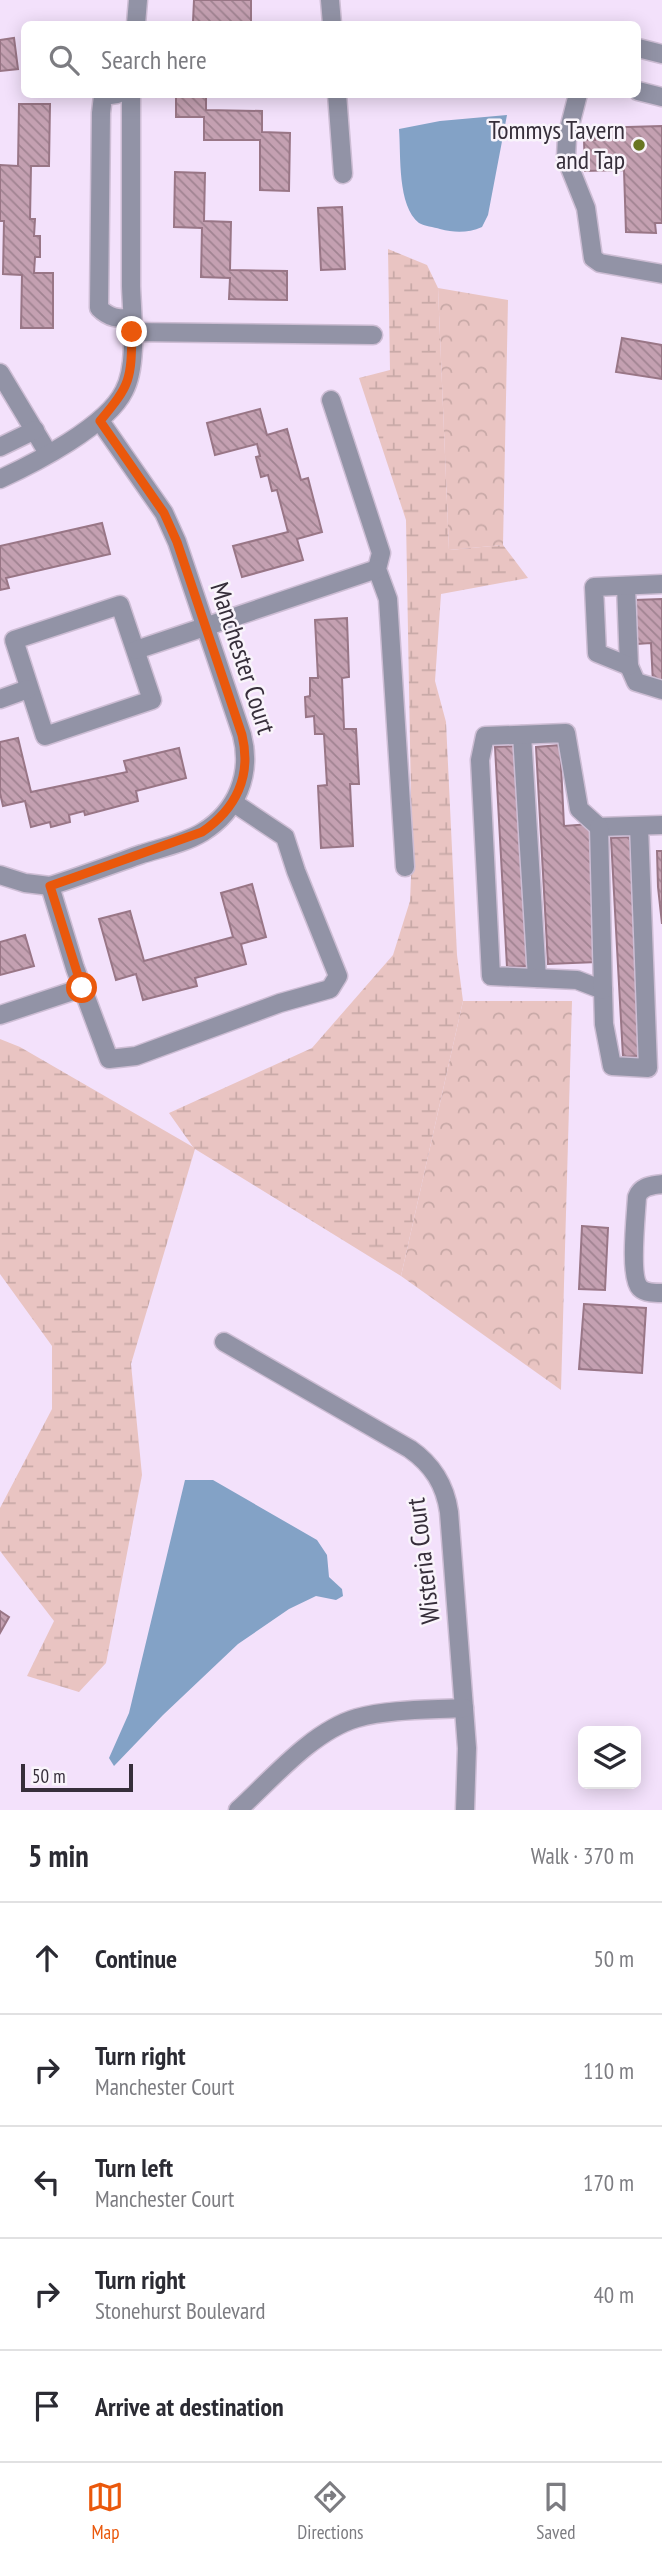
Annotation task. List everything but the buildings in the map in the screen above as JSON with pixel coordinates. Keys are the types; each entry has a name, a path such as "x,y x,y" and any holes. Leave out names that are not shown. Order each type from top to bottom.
{"street":[{"path":"136,21 138,0"},
{"path":"330,0 332,21"},
{"path":"641,49 662,54"},
{"path":"641,92 662,97"},
{"path":"103,98 99,308 106,315 132,325 373,335"},
{"path":"0,479 100,421 124,393 127,385 131,363 132,325 131,98"},
{"path":"337,98 343,174"},
{"path":"577,98 567,137 566,158 586,208 593,258 600,263 662,274"},
{"path":"0,373 48,453"},
{"path":"331,400 381,553 377,569 388,599 405,867"},
{"name":"Manchester Court","path":"0,875 25,883 50,886 196,836 219,821 234,803 243,779 245,748 177,542 164,513 100,421"},
{"path":"0,447 35,430"},
{"path":"136,650 377,569"},
{"path":"662,584 594,587 597,653 631,671 640,684 662,690"},
{"path":"626,586 631,671"},
{"path":"120,605 152,700 45,736 28,689 13,640 120,605"},
{"path":"0,699 28,689"},
{"path":"603,990 577,980 491,976 480,760 485,736 566,733 579,809 600,827 662,825"},
{"path":"522,735 537,978"},
{"path":"50,886 82,988 109,1059 136,1056 280,1003 330,989 338,976 285,837 234,803"},
{"path":"600,827 604,1024 612,1066 648,1069 639,826"},
{"path":"0,1015 82,988"},
{"path":"662,1184 648,1186 639,1192 637,1197 634,1270 638,1286 643,1291 662,1293"},
{"name":"Wisteria Court","path":"224,1342 410,1449 430,1465 443,1487 449,1512 468,1766 464,1810"},
{"path":"238,1810 309,1744 342,1723 367,1716 464,1708"}],"green space":[{"path":"388,249 427,265 438,288 449,550 503,545 528,578 441,594 435,681 446,722 457,955 463,1001 401,1276 195,1149 131,1364 142,1475 106,1663 79,1692 27,1676 54,1621 0,1551 0,1508 52,1409 52,1346 0,1274 0,1039 20,1047 193,1147 169,1113 312,1048 393,955 410,901 412,854 406,520 359,378 390,370"},
{"path":"438,288 508,300 503,545 449,550"},
{"path":"463,1001 572,1001 561,1390 401,1276"}],"water":[{"path":"507,115 488,215 482,227 456,232 419,223 407,205 404,193 399,129 440,121"},
{"path":"185,1480 213,1480 317,1540 327,1555 329,1577 342,1589 343,1596 336,1600 316,1596 289,1609 238,1644 114,1766 109,1758 129,1713"}],"place":[{"name":"Tommys Tavern and Tap","path":"639,145"}],"route":[{"path":"82,988 50,886 196,836 219,821 234,803 246,762 242,735 177,542 153,495 100,421 124,393 130,377 132,332"}]}
